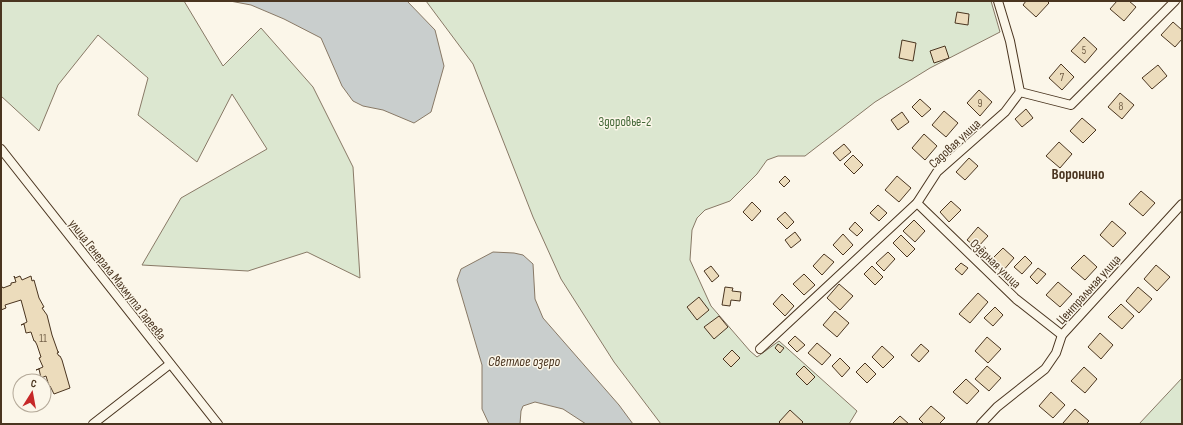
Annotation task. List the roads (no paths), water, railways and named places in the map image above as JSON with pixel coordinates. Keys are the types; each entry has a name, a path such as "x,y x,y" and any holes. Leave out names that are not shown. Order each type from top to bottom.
{"street":[{"path":"998,1 1010,41 1020,92 1071,105 1175,1"},
{"name":"Садовая улица","path":"760,349 917,203 937,172 1005,112 1020,92"},
{"name":"улица Генерала Махмута Гареева","path":"1,149 218,424"},
{"name":"Озёрная улица","path":"917,203 1016,300 1062,336"},
{"name":"Центральная улица","path":"981,424 997,407 1045,369 1056,353 1062,336 1182,204"},
{"path":"93,424 170,364"}],"water":[{"path":"230,1 407,1 435,30 444,66 431,112 414,123 383,110 363,106 353,101 342,86 321,38 284,19 251,5"},
{"name":"Светлое озеро","path":"493,252 523,255 533,264 535,299 543,318 619,405 633,424 586,424 563,409 535,402 523,406 520,424 489,424 482,409 482,365 457,280 461,269"}],"district":[{"name":"Воронино","path":"1078,174"}],"park label":[{"name":"Здоровье-2","path":"625,121"}]}
